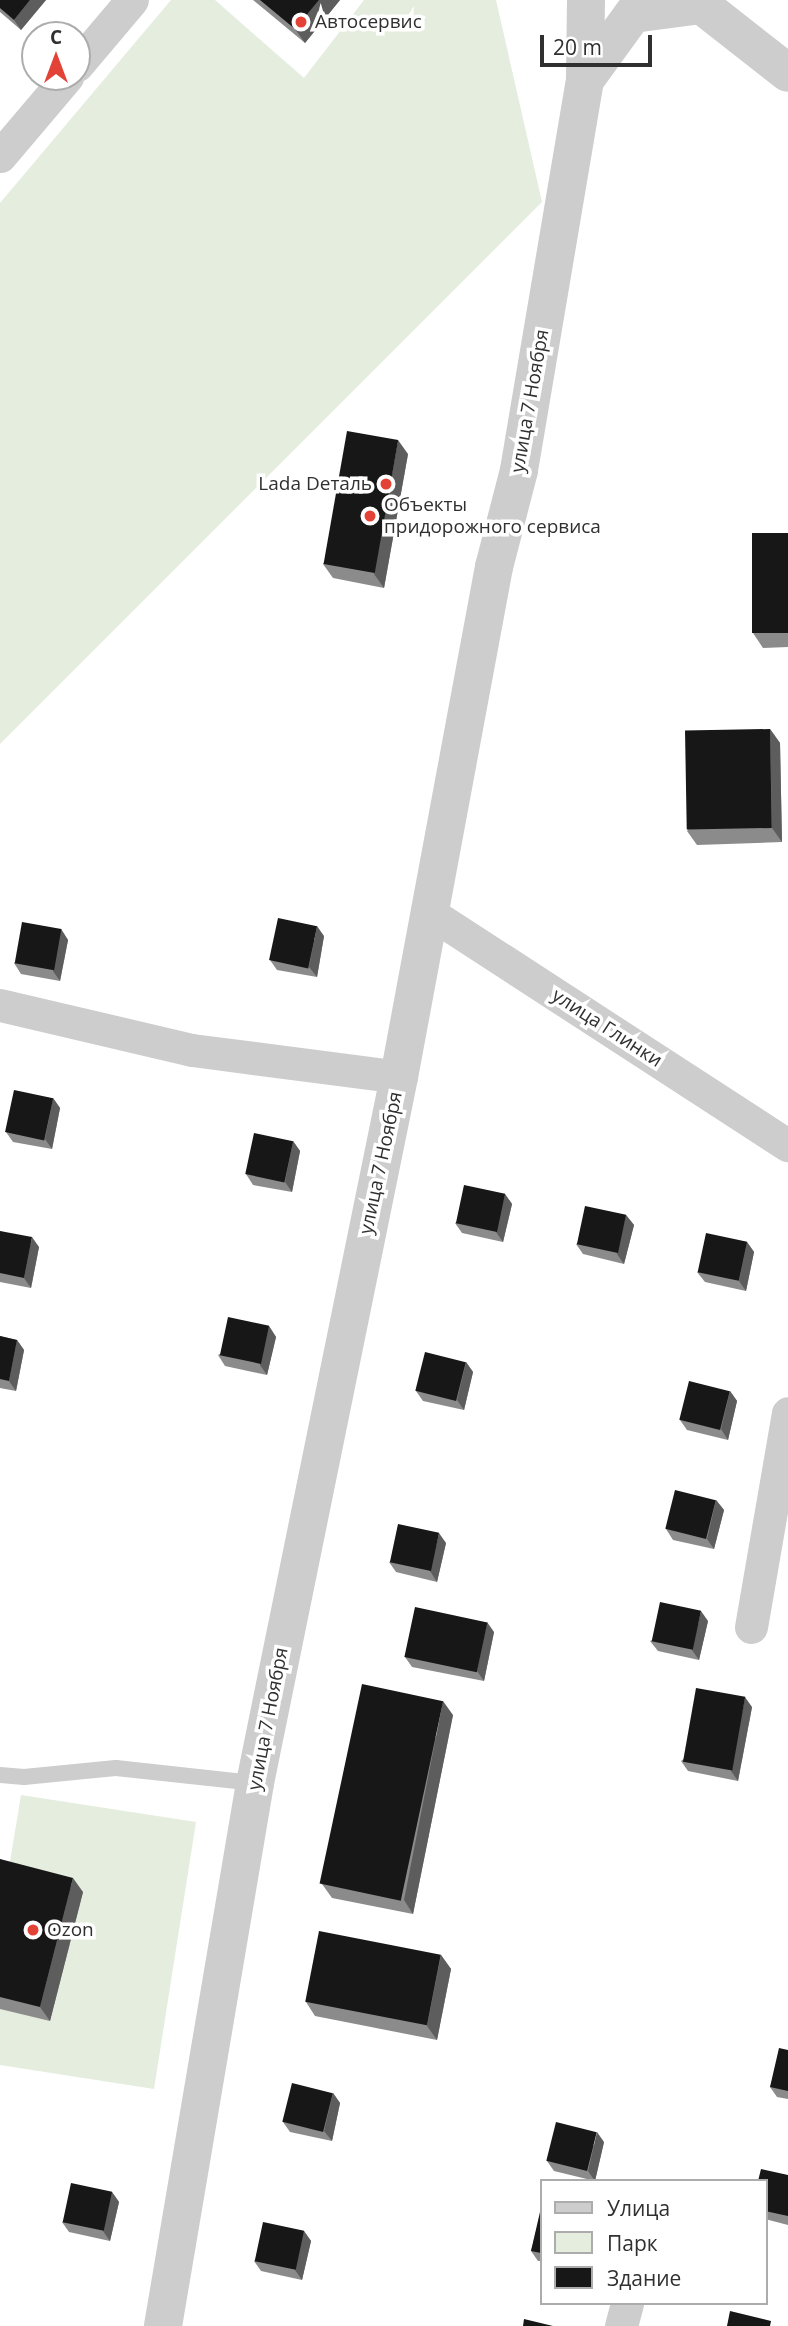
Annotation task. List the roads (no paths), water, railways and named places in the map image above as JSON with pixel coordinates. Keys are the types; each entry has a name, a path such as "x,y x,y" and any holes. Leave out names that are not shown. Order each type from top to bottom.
{"street":[{"path":"91,48 132,0"},
{"name":"улица 7 Ноября","path":"163,2326 255,1783 399,1077 427,911 494,567 519,470 585,80 586,0"},
{"path":"585,80 633,14 698,2 788,73"},
{"path":"0,156 55,91"},
{"name":"улица Глинки","path":"427,911 788,1145"},
{"path":"0,1005 192,1049 399,1077"},
{"path":"751,1628 788,1413"},
{"path":"621,2326 626,2305"}],"lane":[{"path":"0,1775 116,1768 255,1783"}],"place":[{"name":"Автосервис","path":"301,22"},
{"name":"Lada Dеталь","path":"386,484"},
{"name":"Объекты придорожного сервиса","path":"370,516"},
{"name":"Ozon","path":"33,1930"}]}
